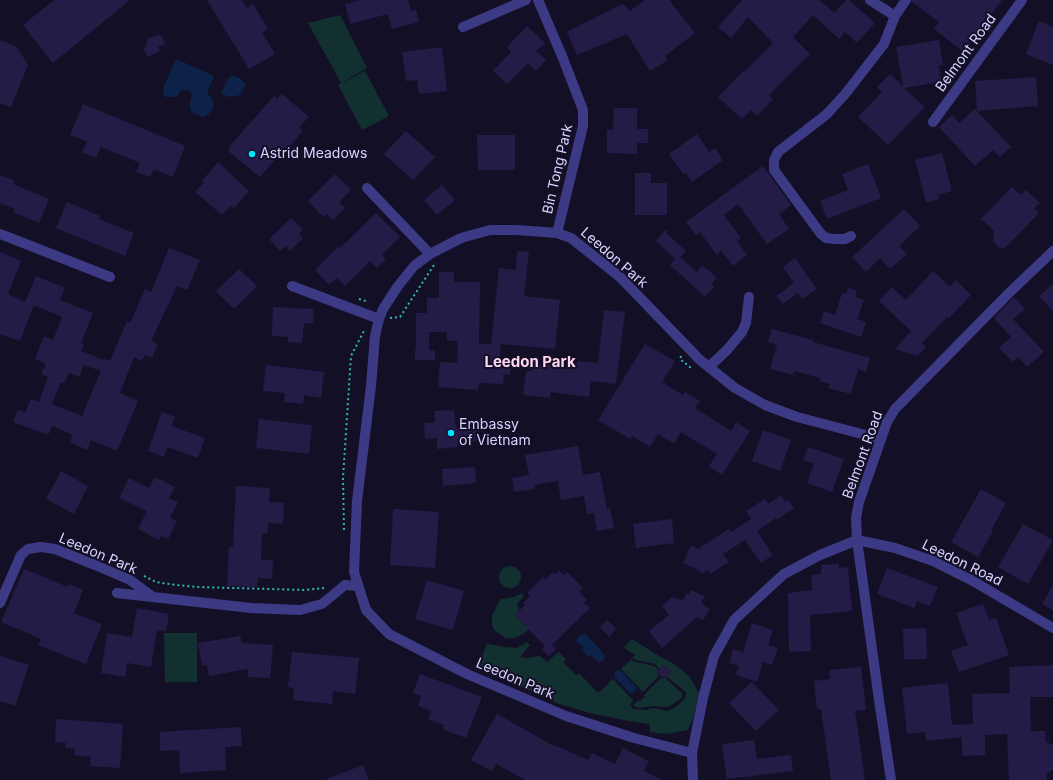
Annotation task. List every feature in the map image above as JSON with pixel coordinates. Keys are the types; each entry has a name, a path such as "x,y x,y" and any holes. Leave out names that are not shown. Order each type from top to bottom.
{"street":[{"path":"463,27 526,0"},
{"name":"Bin Tong Park","path":"538,0 570,75 583,110 583,126 557,233"},
{"path":"870,0 895,16"},
{"path":"851,236 845,239 835,239 826,238 821,234 774,170 774,160 778,152 827,114 846,93 884,44 895,16 906,0"},
{"name":"Belmont Road","path":"933,122 1022,0"},
{"path":"368,188 433,258"},
{"name":"Leedon Park","path":"692,753 634,738 566,716 467,674 389,634 366,610 357,586 354,572 357,501 371,386 375,336 383,309 398,286 414,266 433,258 461,238 490,230 517,230 557,233 572,238 620,277 700,360 735,388 765,405 797,417 881,439"},
{"path":"0,234 110,277"},
{"name":"Belmont Road","path":"891,780 857,540 856,518 859,502 887,422 896,409 1009,293 1053,251"},
{"path":"292,286 379,319"},
{"path":"709,367 727,350 742,332 746,323 749,297"},
{"path":"693,780 692,753 703,698 714,656 734,620 784,574 820,555 857,540"},
{"name":"Leedon Road","path":"857,540 896,548 933,561 973,581 1053,628"},
{"name":"Leedon Park","path":"0,603 21,555 28,549 41,547 55,549 95,564 130,580 153,597"},
{"name":"Leedon Park","path":"117,594 251,608 300,610 322,604 345,585 357,586"}],"path":[{"path":"344,532 343,478 351,356 364,330 379,319 400,317 433,258"},
{"path":"198,587 305,590 325,588"}],"green space":[{"path":"340,15 367,68 341,83 308,23"},
{"path":"365,71 389,116 362,130 338,85"},
{"path":"510,566 518,569 521,577 518,585 510,588 502,585 499,577 502,569"},
{"path":"522,593 524,596 518,603 517,606 519,610 515,615 529,629 522,635 513,638 506,638 494,630 492,616 500,599 514,597"},
{"path":"164,633 197,633 197,682 165,682"},
{"path":"632,639 674,664 689,676 699,693 693,719 688,730 667,734 650,732 650,724 590,713 556,703 478,666 487,644 517,648 527,642 530,645 520,657 526,658 540,656 547,662 559,652 566,659 563,662 576,675 579,673 598,693 613,679 633,700 630,705 633,709 645,710 653,708 668,711 677,706 685,699 686,692 667,677 671,671 664,665 659,669 655,664 632,658 635,655 624,647"},
{"path":"631,660 654,666 658,670 657,672 659,676 643,692 621,669"},
{"path":"661,678 665,678 682,693 682,698 668,707 653,706 639,708 633,706 638,700 640,701 645,696 644,695"}],"water":[{"path":"176,59 214,76 207,93 214,103 209,114 203,117 195,114 190,109 192,96 191,92 187,90 181,90 175,97 166,97 163,93 164,86"},
{"path":"232,76 241,79 244,83 246,83 240,95 229,97 221,93 228,79"},
{"path":"585,633 605,655 603,661 598,662 591,655 588,657 582,650 584,648 576,641 579,636"},
{"path":"617,670 620,670 637,688 631,694 614,677 614,673"}],"building":[{"path":"54,0 130,0 53,63 23,25"},
{"path":"207,0 242,0 247,8 253,4 268,29 262,32 275,54 249,69"},
{"path":"361,0 408,0 411,11 416,10 419,22 392,29 388,14 350,24 345,4"},
{"path":"645,0 669,0 695,33 665,56 668,60 650,71 627,34 577,55 567,32 623,4 630,11"},
{"path":"742,0 819,0 834,13 846,0 849,0 875,23 857,43 845,32 839,39 813,15 793,37 810,54 769,95 773,99 757,116 751,110 742,119 718,97 773,43 748,17 731,38 718,27"},
{"path":"912,0 1002,0 962,51 934,29 939,22 912,2"},
{"path":"1039,21 1053,27 1053,65 1026,54"},
{"path":"527,26 545,43 536,51 546,60 536,71 528,63 507,84 493,71 511,52 507,47"},
{"path":"160,34 166,44 158,47 160,51 148,57 143,49 146,46 147,39"},
{"path":"0,40 17,47 28,65 11,107 0,103"},
{"path":"939,40 943,65 939,65 941,82 904,88 925,107 888,145 858,117 882,92 877,87 890,74 903,86 896,47"},
{"path":"442,47 447,91 419,94 417,80 406,81 402,52"},
{"path":"1036,77 1038,106 977,111 975,81"},
{"name":"Astrid Meadows","path":"282,94 309,117 299,127 303,131 288,148 286,147 260,177 228,151 230,149 228,148 274,96 277,99"},
{"path":"83,104 185,146 173,177 154,169 150,177 136,172 140,163 101,147 96,158 82,152 87,142 70,135"},
{"path":"614,108 637,108 637,129 648,129 648,143 637,143 637,154 607,153 607,130 613,130"},
{"path":"975,109 1011,147 1000,157 993,150 975,166 939,127 952,115 959,123"},
{"path":"406,131 435,157 413,180 384,154"},
{"path":"697,134 709,152 715,148 723,160 692,182 686,173 683,174 669,154"},
{"path":"477,135 515,135 515,170 478,170"},
{"path":"942,153 952,191 938,195 939,199 926,203 915,160"},
{"path":"218,162 249,191 234,208 231,206 222,215 195,192"},
{"path":"868,164 881,198 827,219 820,201 848,190 842,174"},
{"path":"763,166 791,205 779,214 789,229 767,244 738,204 724,215 741,238 737,241 747,255 733,266 721,251 717,255 700,232 696,235 686,222"},
{"path":"635,173 651,173 651,183 667,183 667,215 635,215"},
{"path":"335,174 351,190 339,202 345,208 333,220 327,214 323,217 308,201"},
{"path":"0,175 15,181 13,184 49,199 39,223 13,212 15,209 0,203"},
{"path":"442,185 455,200 437,215 424,200"},
{"path":"1012,187 1021,195 1026,190 1040,203 1034,208 1039,213 1008,245 1000,249 993,241 994,231 981,219"},
{"path":"67,202 100,216 99,219 134,233 125,256 56,228"},
{"path":"904,209 920,226 899,246 907,254 890,269 880,258 866,272 852,257"},
{"path":"376,213 400,237 382,255 386,259 377,268 370,261 345,286 337,278 329,285 315,270"},
{"path":"291,218 303,230 299,233 303,238 290,251 286,246 280,251 269,239"},
{"path":"667,228 667,235 686,251 680,257 697,272 702,265 717,278 711,284 714,287 705,297 670,265 675,259 656,241"},
{"path":"169,248 200,260 187,290 177,286 151,341 158,344 152,358 145,355 142,361 134,357 120,393 138,401 117,451 91,440 87,450 70,442 73,435 52,426 48,435 13,422 18,410 25,413 31,399 39,402 48,377 41,374 46,364 35,359 44,336 53,340 62,317 34,305 20,341 0,334 0,252 21,261 8,294 25,302 36,276 65,288 60,300 93,313 81,343 84,344 81,351 104,360 110,361 127,321 130,323 145,289 151,292","holes":["84,365 101,371 82,416 52,404 61,382 64,383 69,373 79,377"]},
{"path":"517,251 529,252 524,296 560,300 555,349 501,344 499,362 511,362 510,375 504,375 503,384 479,383 478,390 438,387 440,362 457,363 458,341 447,341 447,332 429,332 429,350 435,350 435,360 415,360 415,350 416,313 427,313 427,298 439,298 439,272 454,272 454,282 480,282 479,344 491,344 499,268 516,270"},
{"path":"795,258 817,289 802,299 798,293 783,304 776,296 794,283 783,267"},
{"path":"239,269 257,286 234,309 216,291"},
{"path":"933,271 950,287 956,280 971,295 922,343 926,347 917,356 895,349 911,331 879,301 892,287 906,300"},
{"path":"1053,284 1053,311 1039,296"},
{"path":"848,288 857,291 855,297 864,300 857,319 866,322 861,337 820,323 824,311 835,315 842,293 846,294"},
{"path":"1014,297 1025,309 1013,319 1044,352 1027,367 1018,357 1013,362 999,348 1011,337 994,318"},
{"path":"273,307 314,309 313,323 304,323 302,343 288,342 288,337 272,336"},
{"path":"604,310 625,312 616,384 591,381 589,397 550,392 550,398 523,395 526,371 531,371 532,363 577,366 577,361 598,363"},
{"path":"772,329 870,358 866,372 858,369 851,394 828,388 830,384 819,381 820,378 794,371 793,375 770,369 777,345 768,342"},
{"path":"645,344 675,361 662,382 683,395 685,392 700,401 695,408 731,431 736,422 750,431 722,475 709,466 717,454 681,432 674,444 658,434 650,447 632,436 630,439 598,420"},
{"path":"266,365 324,372 321,398 304,395 303,404 284,402 285,393 263,391"},
{"name":"Embassy of Vietnam","path":"454,410 456,428 477,426 478,441 457,443 457,447 437,449 437,438 425,439 424,423 435,422 434,411"},
{"path":"162,412 175,417 171,426 205,438 198,458 167,447 164,457 148,451"},
{"path":"259,419 312,425 309,454 256,448"},
{"path":"763,430 791,440 780,471 752,461"},
{"path":"578,446 583,475 600,472 607,509 610,508 614,528 597,531 594,513 587,514 584,496 561,500 558,481 534,485 535,489 514,492 512,478 529,475 525,455"},
{"path":"808,447 844,459 832,492 807,483 814,464 803,460"},
{"path":"475,467 476,483 443,486 442,469"},
{"path":"61,471 88,486 74,514 46,499"},
{"path":"155,477 175,487 169,498 178,502 170,517 177,521 168,539 161,536 159,540 138,529 147,511 119,498 129,478 149,488"},
{"path":"236,486 270,488 269,502 284,503 283,524 268,523 267,534 262,533 261,560 273,560 272,579 258,578 257,587 227,586 229,547 233,547"},
{"path":"981,489 1006,503 991,530 993,531 978,557 951,542"},
{"path":"781,495 785,502 788,500 794,508 777,520 776,518 757,531 773,555 761,563 745,540 723,554 729,562 710,574 708,570 702,574 700,571 683,563 691,545 698,549 729,529 731,532 751,519 746,511 765,499 768,504"},
{"path":"393,509 439,512 435,568 390,565"},
{"path":"672,519 674,543 636,548 633,524"},
{"path":"1023,524 1053,540 1028,584 998,567"},
{"path":"839,564 839,568 848,567 852,611 810,615 811,651 789,652 788,593 812,590 811,575 821,574 821,565"},
{"path":"887,568 938,587 930,606 917,601 914,608 877,594"},
{"path":"24,569 68,587 69,584 83,590 74,613 102,624 86,664 38,645 41,639 1,622"},
{"path":"559,571 564,575 567,572 583,588 579,591 587,600 584,603 590,608 552,645 556,649 549,656 542,649 545,646 515,615 525,605 523,603 530,596 527,593 543,577 545,580 553,572 555,575"},
{"path":"427,580 464,591 453,630 415,619"},
{"path":"1053,585 1053,610 1042,604"},
{"path":"691,590 705,596 701,603 710,609 703,620 697,617 662,648 649,631 669,615 662,606 672,597 683,601 686,593 689,594"},
{"path":"983,604 989,620 996,618 1009,655 959,672 951,651 968,645 956,613"},
{"path":"137,608 169,614 166,631 157,630 151,667 127,663 125,677 101,673 107,633 132,637"},
{"path":"607,620 616,629 609,637 600,627"},
{"path":"752,623 773,630 768,645 778,648 772,665 763,662 757,682 736,675 739,666 729,663 733,649 743,652"},
{"path":"926,628 927,659 904,659 903,629"},
{"path":"240,636 242,643 273,645 270,678 248,677 248,669 209,676 207,665 202,666 198,643"},
{"path":"292,652 359,658 355,694 333,691 332,704 293,700 294,688 288,687"},
{"path":"0,656 29,665 15,706 0,701"},
{"path":"664,665 671,672 664,679 657,672"},
{"path":"1053,665 1053,697 1030,697 1031,731 1045,731 1046,742 1053,745 1053,770 1047,773 1047,780 1009,780 1007,734 985,735 985,755 962,756 962,737 926,741 925,732 907,734 902,688 948,683 952,725 973,724 972,694 1010,693 1009,667"},
{"path":"861,667 866,710 855,711 865,780 831,780 821,709 817,709 814,681 830,679 829,670"},
{"path":"420,674 482,697 466,738 442,729 444,725 428,719 431,711 418,706 421,696 413,693"},
{"path":"752,682 779,710 756,731 729,703"},
{"path":"497,714 554,746 588,760 592,753 615,764 623,748 649,761 644,771 663,780 526,780 496,764 492,771 471,760"},
{"path":"56,719 123,724 120,768 90,766 91,757 74,755 75,749 65,748 66,743 55,742"},
{"path":"241,727 242,746 225,747 226,770 180,773 179,750 160,751 160,732"},
{"path":"754,740 757,759 791,755 793,771 727,779 722,744"},
{"path":"363,765 369,780 327,780 327,779"}],"place":[{"name":"Astrid Meadows","path":"252,154"},
{"name":"Embassy of Vietnam","path":"451,433"}],"district":[{"name":"Leedon Park","path":"530,362"}]}
